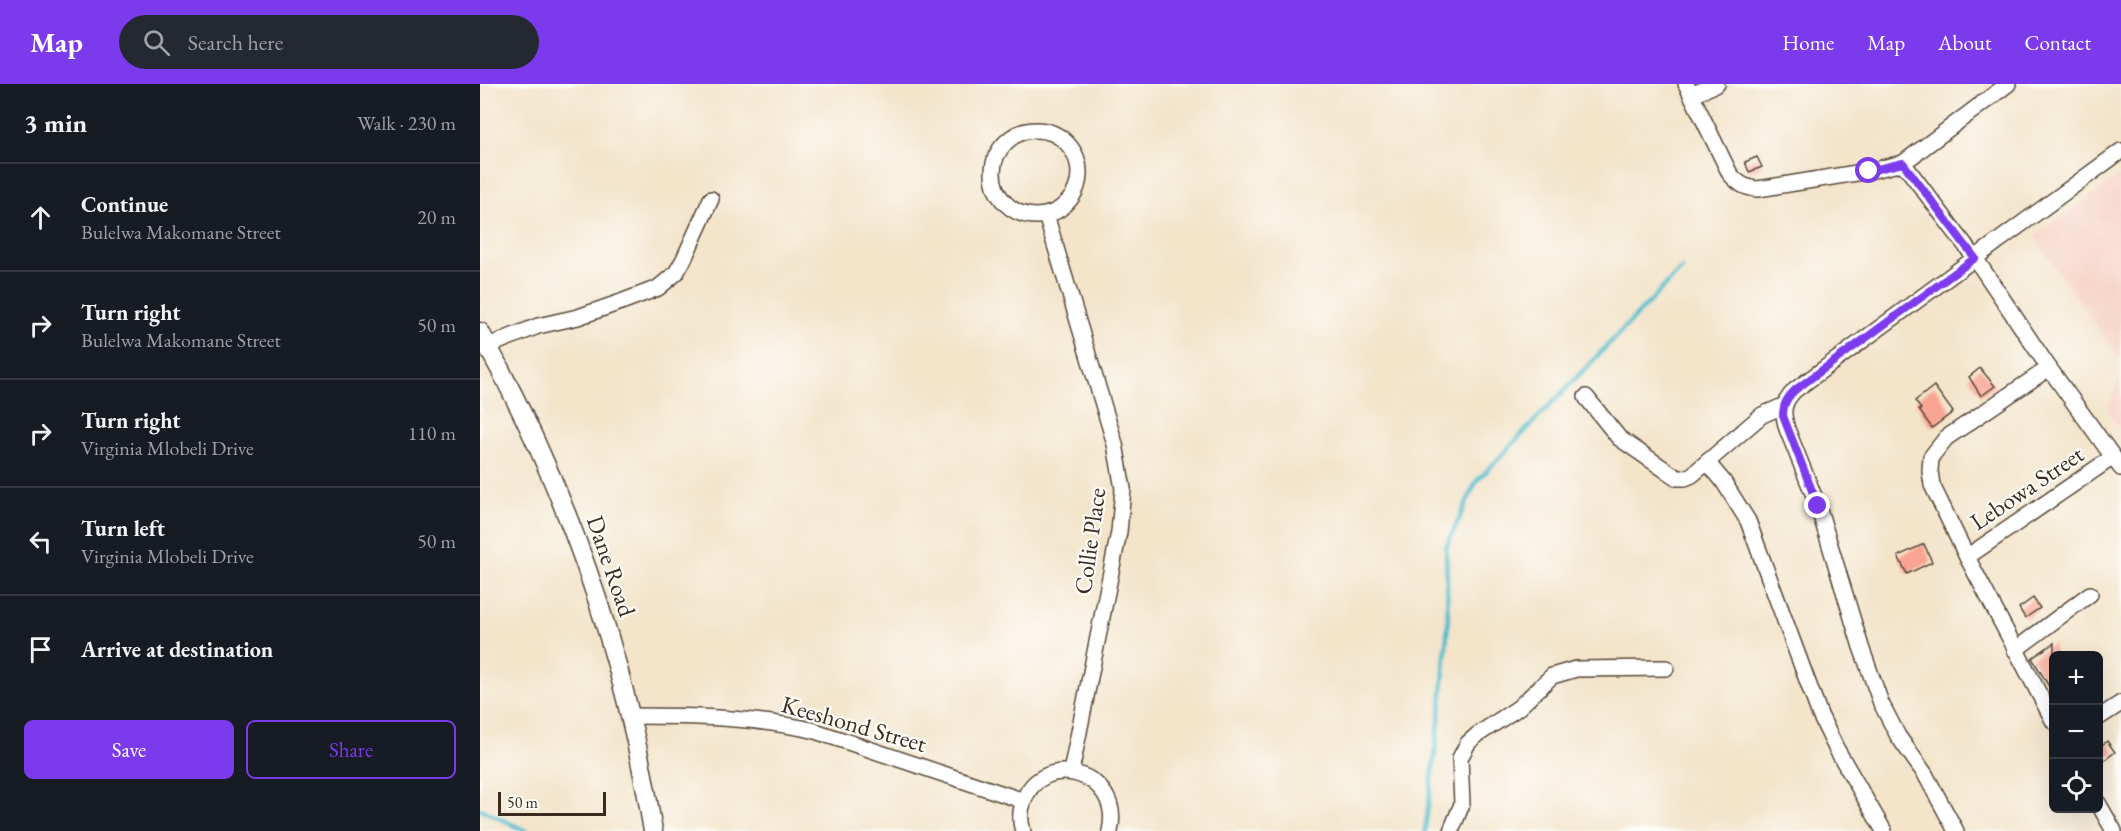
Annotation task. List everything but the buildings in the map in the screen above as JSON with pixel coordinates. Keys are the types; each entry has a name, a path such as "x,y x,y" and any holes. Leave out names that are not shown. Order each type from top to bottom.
{"street":[{"path":"1717,84 1688,89 1730,174 1738,183 1747,188 1772,188 1903,163 2008,84"},
{"path":"1033,129 1047,130 1060,136 1071,146 1077,159 1080,173 1074,194 1060,210 1046,215 1032,216 1018,213 1006,205 993,179 998,151 1007,140 1019,132 1033,129"},
{"path":"1586,397 1619,438 1670,475 1685,478 1762,415 1783,406 1795,390 2121,151"},
{"path":"1903,163 1975,258 2049,368 2117,463"},
{"path":"484,339 578,317 658,288 680,266 711,199"},
{"name":"Collie Place","path":"1046,215 1115,444 1123,489 1119,532 1071,772"},
{"name":"Dane Road","path":"484,339 528,421 568,516 601,606 631,716 653,831"},
{"name":"Lebowa Street","path":"2049,368 1946,438 1931,457 1930,471 1932,485 1967,557 2049,713"},
{"path":"1783,406 1786,429 1818,506 1881,704 1898,736 1925,774 1956,831"},
{"path":"1707,462 1723,481 1748,521 1820,715 1836,748 1884,831"},
{"name":"Lebowa Street","path":"1967,557 2117,463"},
{"path":"2015,650 2090,594"},
{"path":"1451,831 1462,804 1460,758 1463,750 1477,735 1518,708 1544,682 1562,672 1576,669 1666,668"},
{"path":"2103,715 2121,704"},
{"name":"Keeshond Street","path":"631,716 694,716 781,723 812,730 1024,801"},
{"path":"1023,831 1021,814 1029,790 1048,776 1059,772 1071,772 1093,780 1102,789 1112,811 1110,831"},
{"path":"2103,811 2115,831 2121,828"}],"shaded area":[{"path":"2121,175 2121,360 2034,237"},
{"path":"2121,374 2121,430 2107,410"}],"waterway":[{"path":"1425,831 1441,705 1448,623 1446,547 1476,482 1682,268"},
{"path":"480,809 526,831"}],"route":[{"path":"1818,506 1803,465 1786,429 1783,406 1788,398 1795,390 1975,258 1903,163 1869,171"}]}
